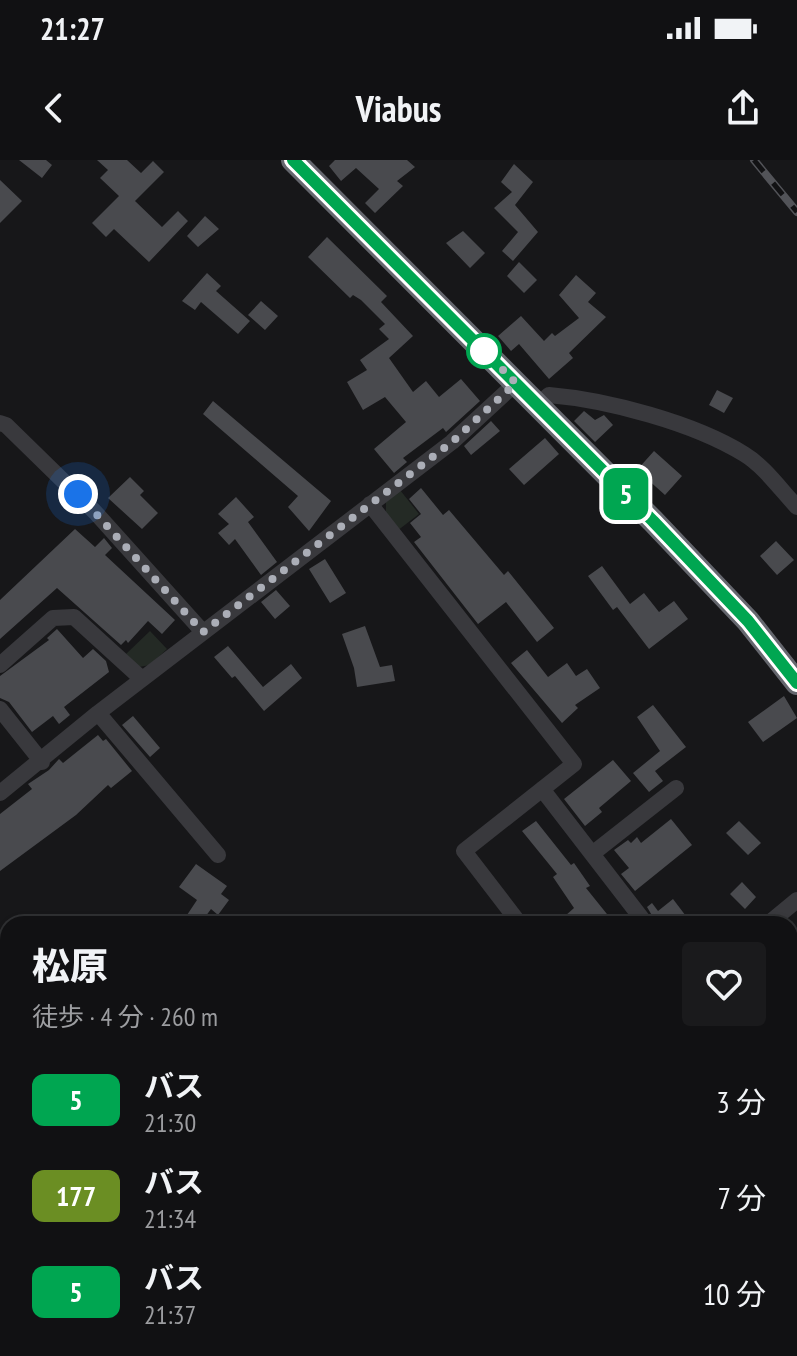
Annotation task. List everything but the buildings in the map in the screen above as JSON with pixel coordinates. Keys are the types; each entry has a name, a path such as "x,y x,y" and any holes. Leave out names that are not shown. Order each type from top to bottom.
{"highway":[{"path":"293,160 539,404 748,621 797,683"}],"street":[{"path":"0,793 42,762 98,713 452,442 516,383"},
{"path":"539,404 549,395 572,397 699,431 747,456 797,507"},
{"path":"0,423 6,425 95,512 203,632"},
{"path":"370,504 574,764 464,851 514,916"},
{"path":"0,665 53,618 74,617 142,679"},
{"path":"0,709 42,762"},
{"path":"98,713 218,855"},
{"path":"592,854 676,788"},
{"path":"542,789 640,916"},
{"path":"778,916 797,900"}],"shaded area":[{"path":"400,490 419,514 397,531 386,517 386,501"},
{"path":"150,631 167,649 150,665 139,667 126,654"}],"railway":[{"path":"754,160 797,212"}],"bus line":[{"name":"5","path":"293,160 653,521 748,621 797,683"}],"route":[{"path":"78,494 203,632 452,442 516,383 484,351"}]}
